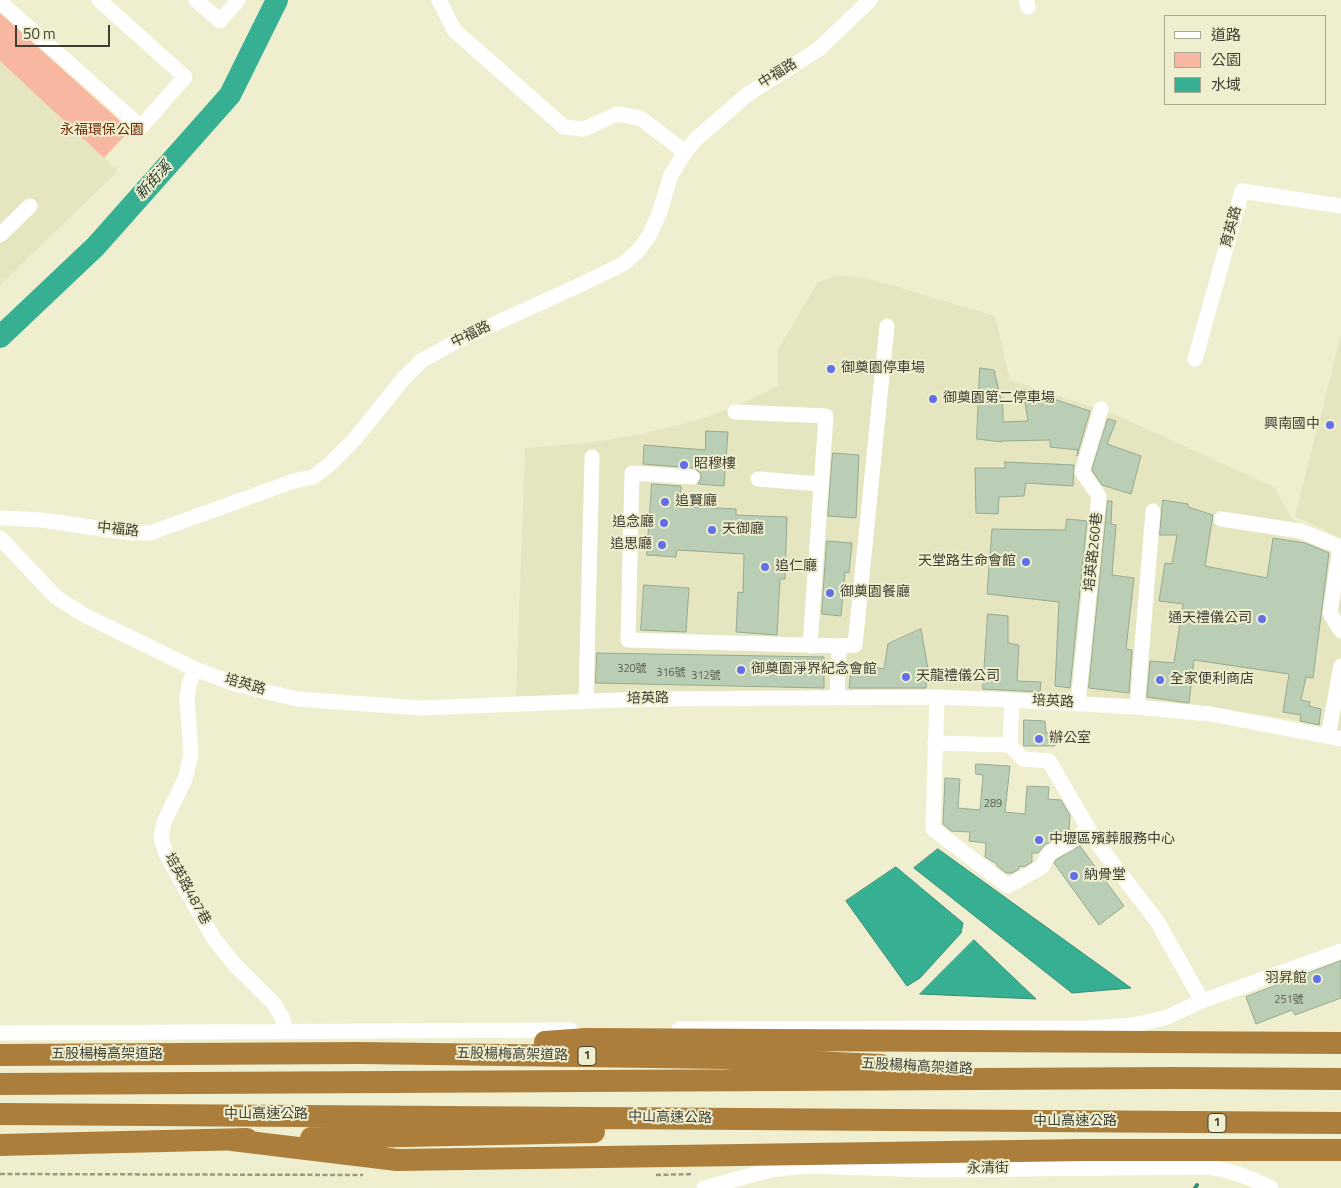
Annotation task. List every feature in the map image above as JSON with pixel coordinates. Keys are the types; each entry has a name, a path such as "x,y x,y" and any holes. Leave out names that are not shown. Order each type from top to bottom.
{"highway":[{"path":"360,1053 586,1040 1341,1043"},
{"name":"五股楊梅高架道路","path":"0,1056 360,1053 723,1058 1174,1078"},
{"name":"1","path":"0,1084 1174,1078 1341,1079"},
{"name":"中山高速公路","path":"0,1114 1341,1123"},
{"name":"1","path":"0,1145 1093,1122"},
{"path":"232,1140 397,1160 1064,1150 1341,1150"}],"street":[{"path":"0,2 141,128 185,76 100,0"},
{"path":"196,0 220,21 238,0"},
{"path":"439,0 454,30 564,127 584,128 617,114 640,118 684,152"},
{"name":"中福路","path":"0,518 42,520 131,533 150,532 294,481 314,477 330,465 354,440 404,378 421,361 459,340 623,264 637,252 649,236 659,214 671,175 684,152 696,139 748,94 819,49 870,0"},
{"name":"育英路","path":"1195,359 1242,191 1341,206"},
{"path":"0,235 30,206"},
{"path":"692,477 632,473 628,640 810,646 856,645 887,326"},
{"name":"培英路260巷","path":"1078,703 1099,496 1082,472 1101,408"},
{"path":"735,412 826,416 810,646"},
{"path":"586,701 592,457"},
{"path":"758,479 821,484"},
{"path":"1137,707 1153,511"},
{"path":"1221,519 1300,532 1340,547 1330,614 1341,631"},
{"name":"培英路","path":"0,538 56,597 84,615 195,669 235,684 297,699 420,708 644,699 937,697 1078,703 1211,714 1334,738"},
{"path":"837,697 839,646"},
{"path":"1334,738 1341,666"},
{"name":"培英路487巷","path":"195,669 189,684 187,699 191,756 185,778 164,822 161,838 166,854 214,939 235,965 274,1004 282,1017 286,1031"},
{"path":"937,697 933,829 1008,886 1042,867 1049,853 1069,843 1088,829"},
{"path":"1012,700 1010,745 1023,759 1049,761 1097,843 1157,921 1202,1001"},
{"path":"935,743 1010,745"},
{"path":"0,1033 1111,1027 1133,1025 1165,1018 1202,1001 1341,951"},
{"name":"永清街","path":"704,1188 770,1170 805,1166 929,1170 1207,1167 1228,1170 1271,1188"}],"shaded area":[{"path":"0,61 118,171 0,285"},
{"path":"838,275 867,278 995,316 1010,380 1116,415 1274,487 1292,519 1341,542 1341,731 1289,719 1203,707 979,693 516,696 525,448 587,443 642,434 697,420 737,406 778,386 778,350 817,283"},
{"name":"興南國中","path":"1341,335 1341,538 1295,516"}],"green space":[{"name":"永福環保公園","path":"0,13 130,130 104,158 0,61"}],"water":[{"path":"938,849 1131,988 1072,993 914,868"},
{"path":"896,867 963,923 961,933 920,978 907,986 846,901"},
{"path":"974,940 1036,999 920,994"}],"building":[{"path":"980,368 994,370 1003,408 1003,422 1028,421 1023,389 1090,411 1077,456 1078,450 1050,447 1050,440 1002,442 977,439"},
{"path":"1108,419 1116,421 1107,444 1141,456 1131,494 1102,485 1092,470"},
{"name":"昭穆樓","path":"706,431 728,432 724,486 698,484 701,473 693,468 643,464 644,445 705,450"},
{"path":"833,453 859,455 856,518 828,516"},
{"path":"1005,462 1074,465 1073,486 1026,483 1024,496 999,497 998,514 976,513 975,468 1005,468"},
{"path":"652,484 681,486 680,506 736,509 736,515 787,517 785,579 780,579 777,635 736,632 738,592 743,593 744,554 677,550 676,557 647,555"},
{"name":"通天禮儀公司","path":"1163,500 1188,504 1188,507 1213,515 1205,566 1267,578 1273,538 1305,543 1329,553 1313,678 1306,677 1301,700 1310,702 1309,706 1321,709 1319,725 1300,721 1301,715 1283,712 1289,674 1194,660 1189,703 1147,697 1150,661 1174,663 1183,604 1159,601 1165,563 1172,564 1177,535 1160,535"},
{"path":"1108,501 1112,501 1111,524 1116,525 1112,575 1134,578 1126,649 1132,650 1129,693 1089,688"},
{"name":"天堂路生命會館","path":"1067,519 1087,521 1070,688 1055,686 1059,602 987,594 992,529 1065,530"},
{"path":"827,541 852,543 849,573 845,572 841,616 822,614"},
{"path":"644,585 689,588 686,632 641,630"},
{"path":"988,614 1008,616 1008,643 1019,645 1017,681 1041,682 1040,692 983,689"},
{"path":"921,629 928,669 926,688 849,688 852,663 884,669 888,644"},
{"path":"597,653 824,657 824,688 596,683"},
{"name":"辦公室","path":"1024,720 1045,721 1046,733 1053,732 1055,746 1024,746"},
{"path":"976,764 1010,766 1005,812 1025,814 1027,786 1049,787 1048,799 1061,800 1070,815 1069,831 1045,845 1038,853 1032,853 1032,862 1024,867 1019,866 1019,869 1012,873 1006,873 997,864 985,857 986,843 969,841 970,832 951,831 943,824 945,778 960,779 958,808 980,810 983,775 976,774"},
{"path":"1080,846 1124,906 1099,925 1054,863"},
{"name":"羽昇館","path":"1341,961 1341,998 1295,1015 1292,1010 1256,1024 1246,997"}],"waterway":[{"name":"新街溪","path":"0,337 96,246 230,95 277,0"}],"place":[{"name":"御奠園停車場","path":"831,369"},
{"name":"御奠園第二停車場","path":"933,399"},
{"name":"興南國中","path":"1330,425"},
{"name":"昭穆樓","path":"684,465"},
{"name":"追賢廳","path":"665,502"},
{"name":"追念廳","path":"664,523"},
{"name":"天御廳","path":"712,530"},
{"name":"追思廳","path":"662,545"},
{"name":"天堂路生命會館","path":"1026,562"},
{"name":"追仁廳","path":"765,567"},
{"name":"御奠園餐廳","path":"830,593"},
{"name":"通天禮儀公司","path":"1262,619"},
{"name":"御奠園淨界紀念會館","path":"741,670"},
{"name":"天龍禮儀公司","path":"906,677"},
{"name":"全家便利商店","path":"1160,680"},
{"name":"辦公室","path":"1039,739"},
{"name":"中壢區殯葬服務中心","path":"1039,840"},
{"name":"納骨堂","path":"1074,876"},
{"name":"羽昇館","path":"1317,979"}]}
